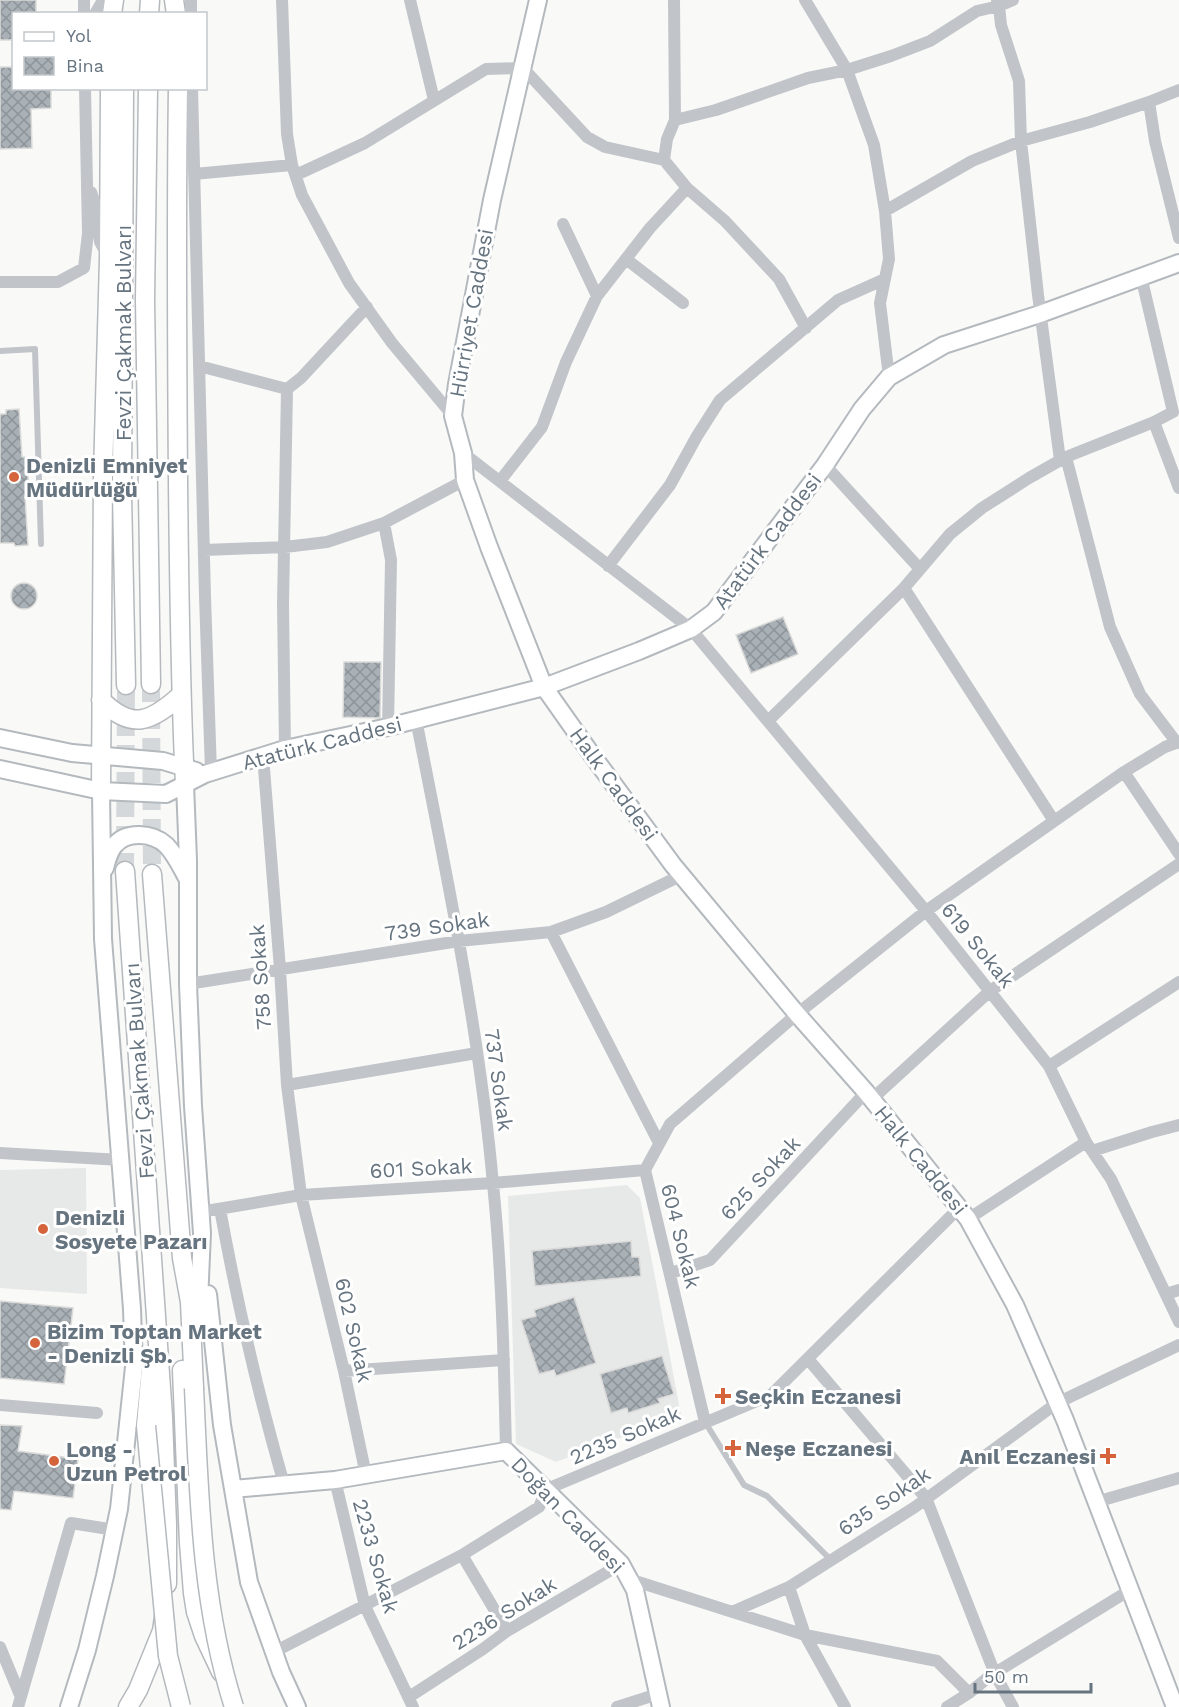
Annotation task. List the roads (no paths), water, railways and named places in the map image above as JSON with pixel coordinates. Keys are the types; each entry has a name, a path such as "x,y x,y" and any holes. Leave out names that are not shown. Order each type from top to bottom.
{"main road":[{"name":"Hürriyet Caddesi","path":"538,0 492,200 453,416 463,453 465,480 544,687"},
{"path":"110,90 100,700 103,939 134,1345 146,1426 168,1656 181,1707"},
{"name":"Fevzi Çakmak Bulvarı","path":"124,90 122,494 126,685"},
{"name":"Fevzi Çakmak Bulvarı","path":"148,90 145,300 151,684"},
{"path":"178,90 177,355 181,695 188,879 188,984 200,1212 222,1425 249,1582 297,1707"},
{"name":"Atatürk Caddesi","path":"0,769 101,791 166,794 185,776 208,773 285,749 388,727 544,687 691,629 714,612 825,465 862,408 889,377 944,345 1040,314 1179,263"},
{"name":"Halk Caddesi","path":"544,687 682,875 797,1014 869,1095 964,1213 1015,1305 1057,1403 1175,1707"},
{"path":"100,700 123,718 138,720 159,713 181,695"},
{"path":"0,738 72,753 164,761 185,776"},
{"path":"102,879 115,843 126,837 138,835 148,836 165,844 188,879"},
{"name":"Fevzi Çakmak Bulvarı","path":"125,871 163,1418 168,1525 168,1578 162,1630 138,1690 128,1707"},
{"name":"Fevzi Çakmak Bulvarı","path":"152,874 182,1258 190,1302 198,1467 207,1586 214,1626 234,1707"},
{"path":"194,1388 202,1233"},
{"path":"182,1258 181,1349 189,1543 196,1612 213,1658 242,1707"},
{"path":"146,1426 153,1355 154,1288"},
{"path":"69,1707 87,1650 119,1509 134,1345"},
{"name":"Doğan Caddesi","path":"233,1489 335,1480 506,1451 621,1564 635,1590 659,1700"}],"street":[{"path":"282,0 287,134 302,195 349,283 392,343 453,416"},
{"path":"410,0 434,100"},
{"path":"664,160 667,139 675,120 674,0"},
{"path":"805,0 847,70 874,145 885,211 889,259 880,303 889,377"},
{"path":"675,120 716,110 808,78 847,70 891,56 930,41 977,11 1013,0"},
{"path":"998,3 1001,25 1019,81 1021,141 1040,314 1063,459 1110,627 1140,694 1178,743"},
{"path":"194,174 294,170 365,143 486,69 523,68 587,137 605,147 664,160 687,188 725,221 779,279 806,327"},
{"path":"0,282 58,282 84,268 88,233 85,90"},
{"path":"192,90 208,773"},
{"path":"885,211 972,161 1021,141 1090,122 1179,90"},
{"path":"1149,102 1155,141 1179,238"},
{"path":"86,162 90,189 97,210 100,242 109,259"},
{"path":"500,481 542,427 566,362 597,297 650,228 687,188"},
{"path":"563,224 597,297"},
{"path":"626,259 683,303"},
{"path":"768,721 904,588 950,534 982,508 1063,459 1154,423 1173,412 1141,276"},
{"path":"608,566 670,485 720,400 838,300 885,279"},
{"path":"287,389 301,378 367,307"},
{"path":"199,366 287,389"},
{"path":"285,749 283,604 287,389"},
{"path":"1154,423 1174,463 1179,488"},
{"name":"619 Sokak","path":"463,453 691,629 926,911 1049,1066 1089,1146 1111,1179 1179,1322"},
{"path":"825,465 920,570"},
{"path":"204,550 285,547 327,542 384,523 465,480"},
{"path":"384,523 391,560 388,727"},
{"path":"904,588 1054,821"},
{"name":"737 Sokak","path":"416,719 459,941 477,1053 493,1183 504,1360 506,1451"},
{"name":"604 Sokak","path":"705,1422 645,1170 670,1124 797,1014 926,911 1124,772 1165,747 1178,743"},
{"name":"758 Sokak","path":"263,756 287,1085 301,1195"},
{"path":"1124,772 1179,854"},
{"name":"625 Sokak","path":"671,1273 710,1260 869,1095 990,991 1179,864"},
{"name":"739 Sokak","path":"188,984 459,941 552,932 606,912 682,875"},
{"path":"552,932 659,1143"},
{"path":"1049,1066 1179,982"},
{"path":"287,1085 477,1053"},
{"name":"2235 Sokak","path":"547,1489 771,1395 964,1213 1089,1146 1179,1125"},
{"path":"0,1153 121,1160"},
{"name":"601 Sokak","path":"200,1212 301,1195 493,1183 645,1170"},
{"name":"602 Sokak","path":"301,1195 344,1371 366,1475"},
{"path":"220,1209 232,1278 265,1418 284,1484"},
{"path":"1166,1294 1179,1290"},
{"name":"635 Sokak","path":"732,1612 789,1587 831,1560 926,1498 1057,1403 1179,1345"},
{"path":"808,1359 926,1498 995,1674 1013,1707"},
{"path":"344,1371 504,1360"},
{"path":"0,1405 97,1413"},
{"path":"1096,1502 1179,1478"},
{"name":"2233 Sokak","path":"335,1480 365,1606 411,1702"},
{"path":"274,1652 462,1555 539,1507 547,1489"},
{"path":"19,1701 71,1523 115,1530"},
{"path":"462,1555 507,1631"},
{"name":"2236 Sokak","path":"411,1702 507,1631 621,1564"},
{"path":"629,1579 805,1635 937,1661 969,1694"},
{"path":"789,1587 805,1635 845,1707"},
{"path":"947,1707 995,1674 1130,1590"},
{"path":"0,1647 19,1701"},
{"path":"617,1707 659,1700"}],"lane":[{"path":"0,351 35,350 41,544"},
{"path":"705,1422 744,1485 767,1496 831,1560"}],"tunnel":[{"path":"151,684 152,874"},
{"path":"125,871 126,685"}],"place":[{"name":"Denizli Emniyet Müdürlüğü","path":"14,477"},
{"name":"Denizli Sosyete Pazarı","path":"43,1229"},
{"name":"Bizim Toptan Market - Denizli Şb.","path":"35,1343"},
{"name":"Seçkin Eczanesi","path":"723,1396"},
{"name":"Neşe Eczanesi","path":"733,1448"},
{"name":"Anıl Eczanesi","path":"1108,1456"},
{"name":"Long - Uzun Petrol","path":"54,1461"}]}
